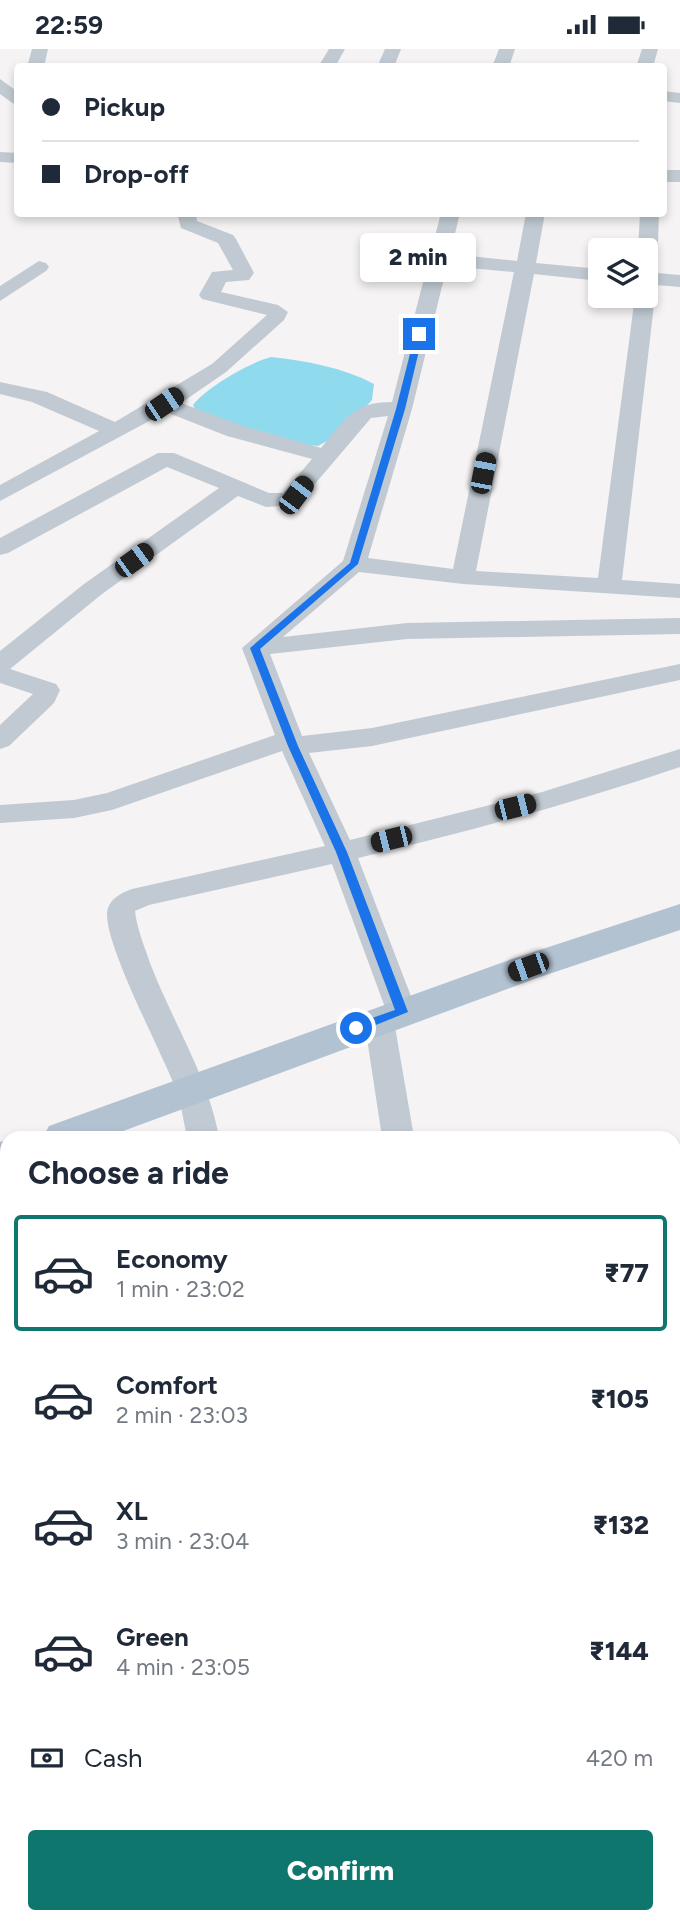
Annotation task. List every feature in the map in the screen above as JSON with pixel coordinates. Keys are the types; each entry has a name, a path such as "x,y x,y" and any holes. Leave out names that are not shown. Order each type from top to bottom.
{"main road":[{"path":"81,1131 193,1094 391,1016 603,940 680,917"}],"street":[{"path":"6,484 164,404 219,368 278,314 271,309 209,295 219,276 245,274 226,239 188,224 187,217"},
{"path":"255,648 354,564 401,409 450,217"},
{"path":"463,577 535,217"},
{"path":"649,238 650,217"},
{"path":"437,259 588,274"},
{"path":"0,295 39,267"},
{"path":"658,284 680,281"},
{"path":"609,586 643,308"},
{"path":"0,388 39,397 114,430"},
{"path":"164,404 235,431 326,456"},
{"path":"0,548 166,458 266,500 289,500 363,413 373,409 401,409"},
{"path":"0,664 93,589 236,487"},
{"path":"354,564 463,577 680,591"},
{"path":"255,648 407,631 680,626"},
{"path":"255,648 292,743 342,852 391,1016 398,1131"},
{"path":"0,814 74,809 102,804 292,743 372,737 680,672"},
{"path":"0,674 47,690 45,697 0,740"},
{"path":"202,1131 193,1094 144,985 122,925 121,911 126,903 142,896 342,852 614,782 680,758"}],"water":[{"path":"271,357 324,366 362,378 374,384 372,400 343,432 318,446 295,444 197,413 193,405 218,383"}],"route":[{"path":"356,1028 402,1012 342,852 293,746 255,648 354,564 401,409 419,334"}]}
